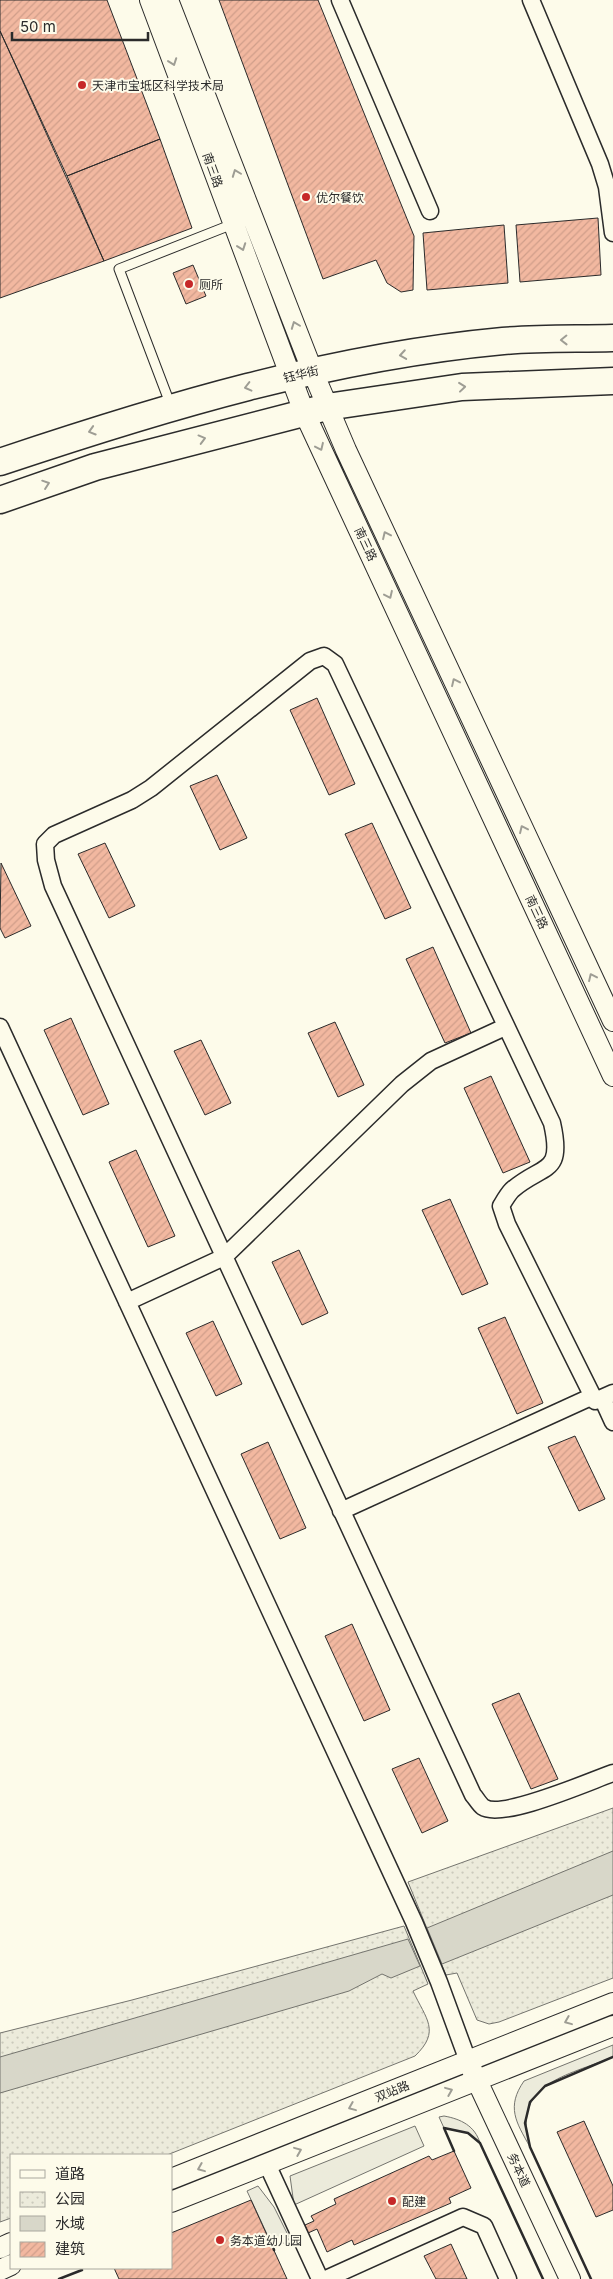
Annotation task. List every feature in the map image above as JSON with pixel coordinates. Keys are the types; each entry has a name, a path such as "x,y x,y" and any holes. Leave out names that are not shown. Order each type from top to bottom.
{"main road":[{"name":"钰华街","path":"0,462 172,407 301,373 461,346 506,341 613,338"},
{"path":"0,500 95,467 316,409 462,386 613,381"}],"street":[{"name":"南三路","path":"150,0 234,224 613,1076"},
{"name":"南三路","path":"168,0 301,373"},
{"path":"340,0 430,211"},
{"path":"531,0 600,164 607,187 613,233"},
{"name":"南三路","path":"316,409 613,1021"},
{"path":"613,1422 603,1395 507,1224 501,1206 511,1191 526,1180 548,1169 555,1157 557,1144 552,1123 335,664 324,656 310,661 151,788 132,800 54,835 45,844 46,860 53,886 473,1795 483,1807 496,1810 515,1808 613,1772"},
{"path":"0,1027 414,1922 439,1982 468,2061"},
{"path":"127,1302 224,1256 402,1084 431,1061 505,1027"},
{"path":"341,1511 603,1395"},
{"name":"双站路","path":"172,2180 613,2003"},
{"name":"双站路","path":"172,2202 613,2026"},
{"name":"务本道","path":"468,2061 570,2279"},
{"path":"267,2164 320,2279"},
{"path":"326,2279 463,2216 484,2226 508,2279"}],"lane":[{"path":"172,407 119,269 234,224"}],"green space":[{"path":"613,1808 613,1978 499,2022 489,2024 477,2020 457,1973 446,1975 408,1882"},
{"path":"404,1926 428,1984 413,1991 426,2017 429,2032 423,2047 415,2056 170,2154 10,2154 10,2218 0,2222 0,2033 132,2000"},
{"path":"613,2045 613,2057 562,2077 547,2085 536,2095 528,2109 526,2126 530,2147 517,2122 514,2107 515,2099 524,2081"},
{"path":"444,2116 467,2124 475,2132 480,2143 468,2133 444,2128 439,2117"},
{"path":"415,2126 424,2146 294,2205 290,2176"},
{"path":"258,2186 274,2207 290,2239 273,2247 247,2191"}],"water":[{"path":"613,1851 613,1895 442,1964 427,1928"},
{"path":"408,1939 420,1966 391,1978 382,1974 349,1991 0,2093 0,2057"}],"building":[{"name":"天津市宝坻区科学技术局","path":"0,0 107,0 160,139 67,176 0,31"},
{"path":"219,0 318,0 414,236 413,290 401,292 387,283 376,260 323,279"},
{"path":"0,31 104,261 0,298"},
{"path":"160,139 192,228 104,261 67,176"},
{"path":"598,218 601,275 520,282 516,225"},
{"path":"504,225 508,283 427,290 423,233"},
{"name":"厕所","path":"193,265 206,296 186,304 173,273"},
{"path":"317,698 355,784 329,795 290,710"},
{"path":"217,775 247,838 220,850 190,786"},
{"path":"372,823 411,908 385,919 345,834"},
{"path":"105,843 135,906 109,918 78,854"},
{"path":"1,863 31,926 5,938 0,928"},
{"path":"433,947 471,1033 445,1043 406,959"},
{"path":"71,1018 109,1104 83,1115 44,1030"},
{"path":"335,1022 364,1085 338,1097 308,1033"},
{"path":"201,1040 231,1103 205,1115 174,1051"},
{"path":"491,1076 530,1162 503,1173 464,1088"},
{"path":"136,1150 175,1236 148,1247 109,1162"},
{"path":"450,1199 488,1284 462,1295 422,1210"},
{"path":"299,1250 328,1313 302,1325 272,1262"},
{"path":"505,1317 543,1403 517,1414 478,1328"},
{"path":"213,1321 242,1384 216,1396 186,1333"},
{"path":"575,1436 605,1499 579,1511 548,1447"},
{"path":"268,1442 306,1528 280,1539 241,1454"},
{"path":"352,1624 390,1710 364,1721 325,1636"},
{"path":"519,1693 558,1779 531,1789 492,1704"},
{"path":"419,1758 448,1821 422,1833 392,1769"},
{"path":"584,2121 613,2186 613,2210 596,2217 557,2132"},
{"name":"配建","path":"454,2151 471,2188 449,2198 451,2203 354,2245 352,2240 327,2252 317,2229 308,2233 305,2225 314,2221 311,2216 336,2204 334,2199 429,2156 432,2160"},
{"name":"务本道幼儿园","path":"251,2200 287,2279 119,2279 114,2269 172,2269 172,2233"},
{"path":"451,2244 467,2279 436,2279 424,2256"}],"wall":[{"path":"591,2279 530,2147 525,2123 530,2102 545,2086 613,2057"},
{"path":"454,2151 444,2128 468,2133 480,2143 543,2279"},
{"path":"274,2250 273,2247 290,2239"},
{"path":"59,2279 82,2270"}],"place":[{"name":"天津市宝坻区科学技术局","path":"82,85"},
{"name":"优尔餐饮","path":"306,197"},
{"name":"厕所","path":"189,284"},
{"name":"配建","path":"392,2201"},
{"name":"务本道幼儿园","path":"220,2240"}]}
